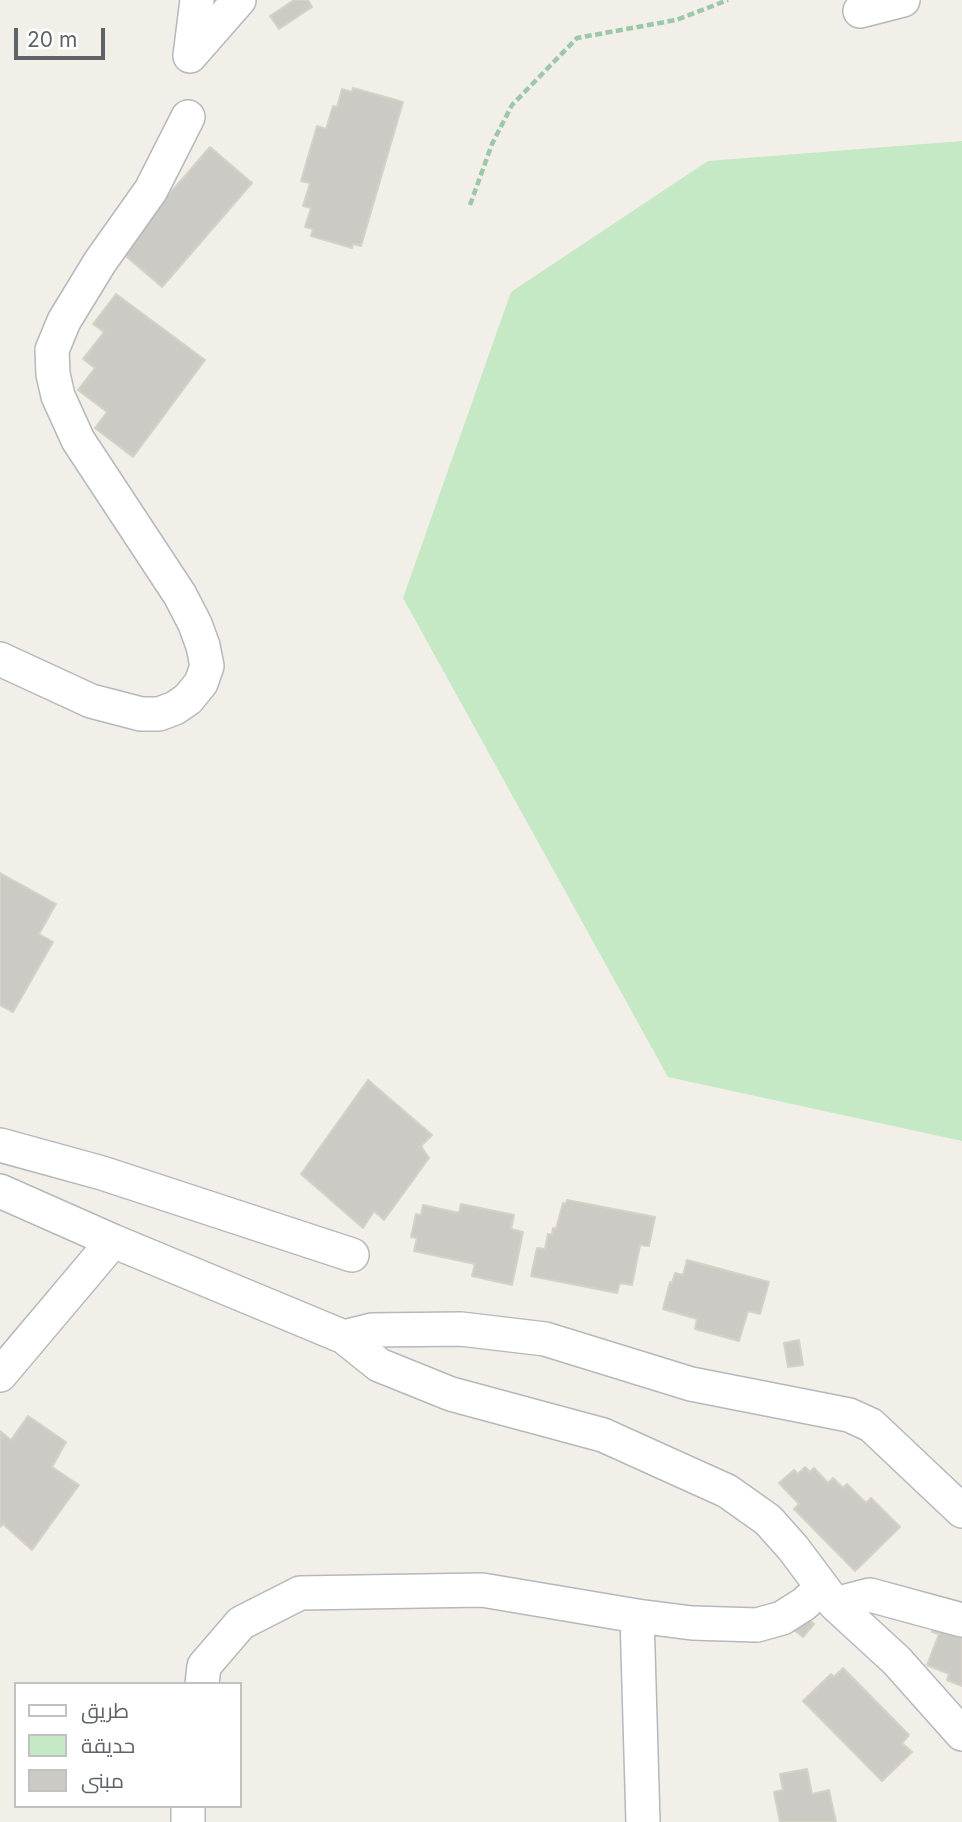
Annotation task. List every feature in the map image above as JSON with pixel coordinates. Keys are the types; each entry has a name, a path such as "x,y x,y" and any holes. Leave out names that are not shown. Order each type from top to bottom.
{"street":[{"path":"197,0 190,56 239,0"},
{"path":"860,11 903,0"},
{"path":"0,659 91,701 141,714 159,714 175,708 188,699 201,683 206,666 203,646 195,624 174,586 78,440 58,397 52,351 64,321 100,262 151,190 188,117"},
{"path":"0,1145 102,1173 352,1255"},
{"path":"0,1191 344,1337 379,1365 451,1394 603,1435 727,1491 768,1520 829,1596 897,1661 962,1734"},
{"path":"0,1375 113,1241"},
{"path":"344,1337 372,1330 461,1329 544,1339 691,1384 849,1415 871,1425 962,1511"},
{"path":"202,1682 204,1666 241,1623 300,1593 482,1590 692,1623 757,1625 782,1618 804,1604 829,1596 870,1595 962,1620"},
{"path":"637,1616 643,1822"}],"path":[{"path":"470,205 492,144 513,105 577,38 676,20 727,0"}],"green space":[{"path":"962,141 962,1141 668,1077 403,598 511,292 708,161"}],"building":[{"path":"294,0 308,0 312,7 279,29 270,16"},
{"path":"353,88 403,102 361,246 353,244 352,248 311,236 313,229 305,227 311,208 303,206 310,183 301,181 317,126 326,129 342,89 352,92"},
{"path":"210,147 252,183 162,287 120,251"},
{"path":"116,294 205,360 133,457 95,428 107,412 78,390 95,368 83,359 104,332 93,324"},
{"path":"0,873 56,904 39,934 53,942 13,1012 0,1005"},
{"path":"368,1080 432,1135 421,1146 429,1158 384,1220 374,1211 363,1228 301,1174"},
{"path":"567,1200 655,1217 649,1246 640,1245 632,1285 620,1283 617,1293 531,1276 537,1248 545,1249 548,1234 552,1235 553,1228 556,1229 563,1203 566,1204"},
{"path":"461,1204 514,1215 511,1229 523,1232 512,1285 472,1276 475,1264 414,1251 417,1238 411,1237 416,1214 421,1215 423,1205 459,1213"},
{"path":"687,1260 769,1282 760,1314 748,1311 739,1341 695,1329 697,1319 663,1309 670,1282 672,1283 675,1273 683,1275"},
{"path":"799,1340 803,1365 788,1367 784,1343"},
{"path":"28,1416 66,1442 52,1467 79,1485 32,1550 3,1524 0,1527 0,1431 11,1440"},
{"path":"805,1467 810,1472 814,1468 828,1483 833,1478 843,1488 847,1484 866,1503 871,1498 900,1527 855,1571 794,1509 799,1504 779,1483 794,1470 798,1474"},
{"path":"798,1611 814,1624 803,1637 787,1624"},
{"path":"936,1622 962,1632 962,1686 947,1680 949,1674 927,1665 939,1634 932,1632"},
{"path":"843,1668 909,1735 902,1743 912,1752 882,1781 803,1701 831,1674 834,1677"},
{"path":"807,1769 812,1794 829,1790 836,1822 780,1822 774,1792 783,1790 780,1774"}]}
